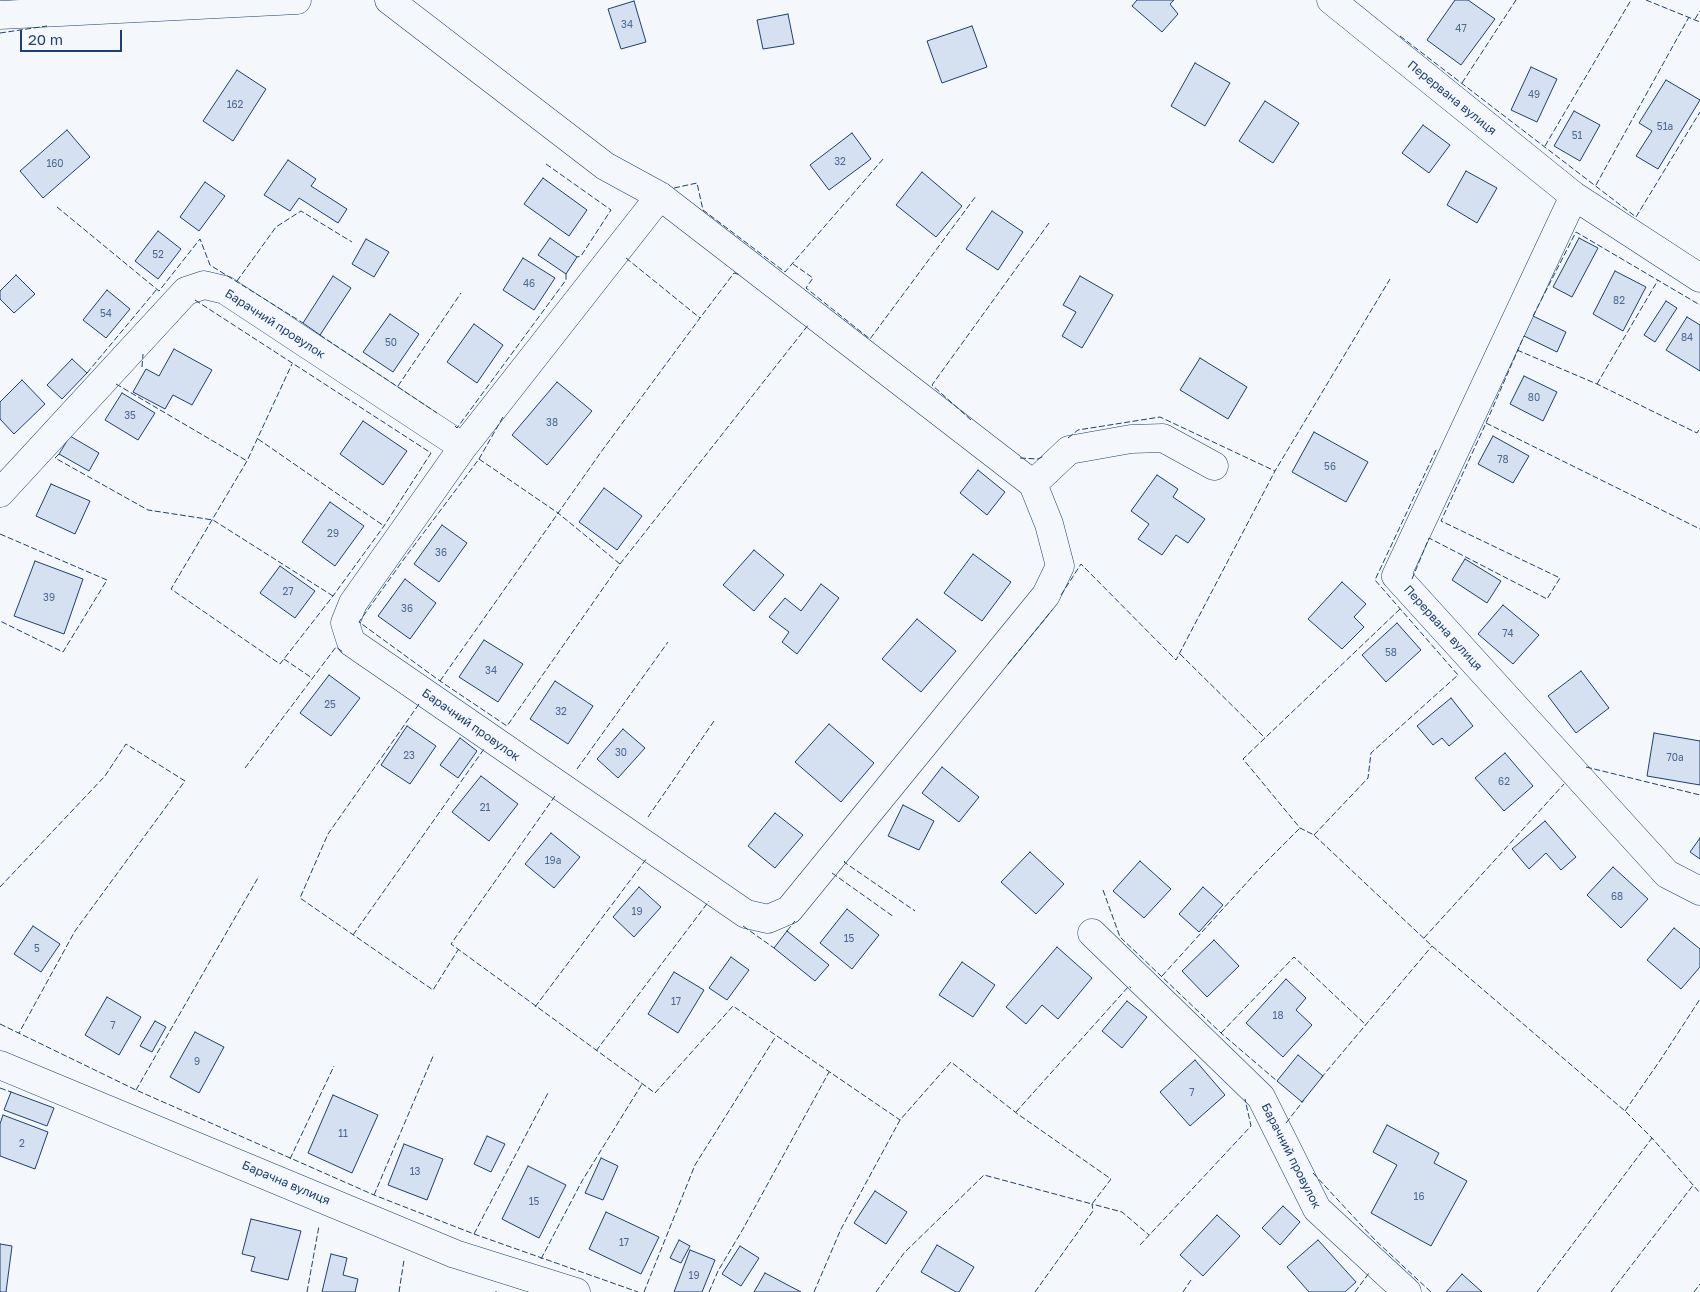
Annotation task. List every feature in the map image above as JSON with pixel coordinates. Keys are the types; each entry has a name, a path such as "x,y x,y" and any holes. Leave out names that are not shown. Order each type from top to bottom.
{"street":[{"path":"0,15 297,0"},
{"path":"389,0 605,166 660,196 1033,484 1069,450 1131,439 1163,438 1214,466"},
{"name":"Перервана вулиця","path":"1331,0 1574,196 1700,278"},
{"name":"Барачний провулок","path":"660,196 463,447 353,603 345,623 351,642 746,914 768,919 789,910 1046,595 1060,566 1049,524 1033,484"},
{"name":"Перервана вулиця","path":"1574,196 1396,576 1667,874 1700,890"},
{"name":"Барачний провулок","path":"0,493 186,291 204,285 225,290 463,447"},
{"name":"Барачний провулок","path":"1092,932 1261,1097 1317,1209 1408,1292"},
{"name":"Барачна вулиця","path":"0,1065 456,1254 576,1292"}],"building":[{"path":"1137,0 1174,0 1170,4 1178,14 1162,32 1132,6"},
{"path":"1455,0 1468,0 1495,19 1461,65 1427,40"},
{"path":"634,1 646,42 621,49 608,9"},
{"path":"788,14 794,44 763,49 757,20"},
{"path":"972,26 987,67 942,83 927,41"},
{"path":"1195,63 1230,83 1205,126 1171,106"},
{"path":"1531,67 1557,79 1537,122 1511,110"},
{"path":"237,70 266,89 233,141 203,121"},
{"path":"1666,80 1700,100 1658,169 1636,156 1652,131 1639,123"},
{"path":"1265,101 1299,123 1273,163 1239,141"},
{"path":"1574,111 1600,125 1580,161 1554,146"},
{"path":"1423,125 1450,145 1429,173 1402,153"},
{"path":"67,130 90,157 43,198 20,171"},
{"path":"852,133 871,159 829,190 810,165"},
{"path":"288,160 316,179 311,186 347,209 338,223 299,198 290,211 264,195"},
{"path":"1466,171 1497,188 1477,223 1447,205"},
{"path":"922,172 962,206 936,237 896,205"},
{"path":"543,178 587,210 569,236 524,204"},
{"path":"205,182 225,196 199,231 180,217"},
{"path":"992,211 1023,232 998,270 966,249"},
{"path":"158,231 181,249 158,279 135,261"},
{"path":"550,238 577,257 566,274 538,255"},
{"path":"1579,238 1598,248 1572,297 1553,287"},
{"path":"366,239 389,252 374,277 352,264"},
{"path":"523,258 555,278 534,310 503,290"},
{"path":"1615,271 1646,287 1623,331 1593,314"},
{"path":"16,275 35,294 14,313 0,299 0,291"},
{"path":"333,276 351,288 320,335 303,323"},
{"path":"1080,276 1113,295 1082,348 1062,336 1076,312 1063,305"},
{"path":"107,290 130,309 106,338 83,320"},
{"path":"1666,301 1677,308 1655,342 1644,335"},
{"path":"390,314 419,334 393,372 363,352"},
{"path":"1533,316 1566,332 1557,352 1524,336"},
{"path":"1687,317 1700,325 1700,371 1666,350"},
{"path":"474,324 503,345 477,383 447,362"},
{"path":"174,349 212,370 192,405 173,395 165,409 133,392 146,369 159,376"},
{"path":"1200,358 1247,387 1228,419 1180,390"},
{"path":"72,359 87,373 62,399 47,385"},
{"path":"1524,376 1557,392 1543,421 1510,404"},
{"path":"22,380 45,404 14,434 0,419 0,402"},
{"path":"557,382 592,411 547,465 512,435"},
{"path":"122,393 155,413 138,440 105,420"},
{"path":"363,421 407,451 383,485 340,454"},
{"path":"1314,432 1368,462 1346,502 1292,472"},
{"path":"70,436 99,453 89,471 59,454"},
{"path":"1493,436 1529,456 1513,483 1478,464"},
{"path":"978,470 1005,492 987,515 960,493"},
{"path":"1157,475 1178,489 1173,497 1205,519 1188,543 1176,535 1162,555 1138,539 1149,524 1131,511"},
{"path":"51,484 90,501 75,534 36,516"},
{"path":"604,488 642,516 617,550 579,522"},
{"path":"330,502 364,526 335,566 302,542"},
{"path":"442,525 467,543 439,582 414,564"},
{"path":"754,550 784,575 754,611 723,585"},
{"path":"973,554 1011,582 982,621 944,593"},
{"path":"1465,559 1501,581 1487,603 1452,580"},
{"path":"35,561 83,579 64,634 14,616"},
{"path":"280,566 315,591 295,618 260,593"},
{"path":"405,579 436,603 410,639 378,616"},
{"path":"1342,582 1366,604 1354,617 1364,627 1342,649 1308,619"},
{"path":"821,584 839,598 797,654 782,642 789,632 769,617 785,598 801,611"},
{"path":"1503,605 1539,635 1513,664 1478,634"},
{"path":"917,619 956,651 921,692 882,659"},
{"path":"1397,623 1421,650 1386,682 1362,655"},
{"path":"484,640 523,664 498,702 459,677"},
{"path":"1581,671 1609,708 1576,733 1548,696"},
{"path":"329,675 360,698 331,736 300,713"},
{"path":"555,681 593,706 568,744 530,719"},
{"path":"1451,698 1473,726 1449,746 1442,738 1433,745 1417,726"},
{"path":"829,724 874,763 841,802 795,762"},
{"path":"407,726 436,746 410,784 381,765"},
{"path":"623,729 645,748 618,778 597,759"},
{"path":"1654,733 1700,741 1700,785 1647,776"},
{"path":"460,738 477,751 458,778 440,765"},
{"path":"1505,753 1533,786 1504,811 1475,778"},
{"path":"942,767 979,797 959,822 922,793"},
{"path":"481,776 518,804 489,841 452,812"},
{"path":"903,805 934,821 919,850 888,836"},
{"path":"775,813 803,835 775,868 748,846"},
{"path":"1545,821 1576,857 1561,870 1546,853 1529,869 1512,849"},
{"path":"551,833 580,857 554,888 525,864"},
{"path":"1700,838 1700,859 1690,852"},
{"path":"1030,852 1064,884 1036,914 1001,882"},
{"path":"1140,861 1171,889 1144,918 1113,891"},
{"path":"1613,867 1648,899 1621,928 1587,895"},
{"path":"639,887 661,907 634,937 613,917"},
{"path":"1203,887 1223,905 1199,932 1179,914"},
{"path":"847,909 879,935 852,969 820,943"},
{"path":"33,926 60,944 41,972 14,954"},
{"path":"1674,928 1700,949 1700,967 1681,989 1647,960"},
{"path":"787,931 829,965 815,981 774,948"},
{"path":"1214,940 1239,966 1207,997 1182,971"},
{"path":"1057,947 1092,978 1058,1019 1042,1005 1026,1024 1006,1007"},
{"path":"731,957 749,970 727,1000 709,988"},
{"path":"962,962 995,985 973,1017 939,995"},
{"path":"674,972 704,990 678,1033 648,1014"},
{"path":"1286,979 1306,998 1296,1010 1312,1025 1283,1057 1246,1023"},
{"path":"107,997 141,1017 119,1055 85,1035"},
{"path":"1127,1001 1147,1017 1122,1048 1102,1031"},
{"path":"155,1021 166,1027 152,1052 140,1046"},
{"path":"195,1032 224,1047 199,1093 170,1077"},
{"path":"1298,1055 1323,1076 1302,1102 1277,1081"},
{"path":"1195,1060 1225,1095 1190,1126 1160,1092"},
{"path":"11,1092 54,1108 47,1126 4,1110"},
{"path":"333,1095 378,1115 352,1173 308,1153"},
{"path":"3,1115 48,1132 35,1169 0,1156 0,1124"},
{"path":"1387,1125 1439,1153 1434,1163 1467,1181 1431,1246 1371,1213 1397,1165 1373,1152"},
{"path":"487,1136 505,1144 491,1172 474,1164"},
{"path":"404,1144 443,1159 427,1200 388,1185"},
{"path":"601,1158 618,1166 603,1200 585,1193"},
{"path":"528,1166 566,1185 539,1238 502,1219"},
{"path":"875,1191 907,1212 886,1244 854,1223"},
{"path":"1283,1206 1300,1222 1280,1245 1262,1228"},
{"path":"606,1212 659,1237 641,1274 589,1249"},
{"path":"1217,1215 1240,1236 1203,1276 1180,1255"},
{"path":"251,1219 301,1231 288,1280 251,1271 255,1257 242,1254"},
{"path":"679,1240 690,1246 681,1263 670,1258"},
{"path":"1318,1240 1356,1282 1345,1292 1309,1292 1287,1267"},
{"path":"0,1244 12,1246 6,1292 0,1292"},
{"path":"937,1245 974,1267 959,1292 921,1272"},
{"path":"740,1246 759,1258 741,1286 722,1274"},
{"path":"690,1250 715,1260 702,1292 674,1292"},
{"path":"331,1254 347,1258 343,1275 358,1279 355,1292 322,1292"},
{"path":"765,1273 801,1292 754,1292"},
{"path":"1462,1274 1482,1292 1446,1292"}],"fence":[{"path":"1462,83 1516,0"},
{"path":"1545,146 1631,0"},
{"path":"1646,0 1700,22"},
{"path":"1695,19 1700,11"},
{"path":"1596,185 1689,17"},
{"path":"0,33 47,26"},
{"path":"1400,36 1636,217 1700,112"},
{"path":"674,188 697,183 703,210 785,272 884,158"},
{"path":"546,164 611,210 581,256 577,257"},
{"path":"793,264 813,278 806,288 870,339 976,196"},
{"path":"57,207 159,291 200,239 210,265 303,323"},
{"path":"237,281 276,227 301,211 352,242"},
{"path":"971,420 932,385 1049,223"},
{"path":"1533,316 1576,232 1700,305"},
{"path":"626,258 700,318"},
{"path":"440,681 601,452 700,318 734,273 741,275"},
{"path":"455,426 457,428 566,280 566,274"},
{"path":"1061,595 1081,564 1176,660 1275,471 1390,279"},
{"path":"1597,384 1658,280"},
{"path":"87,373 157,289"},
{"path":"398,386 461,293"},
{"path":"195,300 431,453 384,526 280,664 171,589 247,461 292,364"},
{"path":"503,417 479,459 359,622 440,681 507,726 620,564 809,324"},
{"path":"320,335 437,413"},
{"path":"1412,579 1429,538 1547,599 1560,578 1441,521 1524,336"},
{"path":"1517,350 1597,384 1697,433 1700,428"},
{"path":"142,367 143,354"},
{"path":"116,384 247,461"},
{"path":"1068,438 1078,430 1160,417 1275,471"},
{"path":"1486,423 1700,529"},
{"path":"258,439 384,526"},
{"path":"1314,835 1368,778 1371,753 1458,675 1375,580 1437,448"},
{"path":"59,454 55,458 148,510 213,520 333,596"},
{"path":"1020,458 1038,459 1044,456"},
{"path":"479,459 558,513 620,564"},
{"path":"0,534 107,580 63,652 0,621"},
{"path":"1400,609 1243,759 1300,828 1314,835 1432,946 1625,1111 1652,1138 1700,1193"},
{"path":"1008,664 1052,610"},
{"path":"577,769 668,642"},
{"path":"245,768 336,647 343,652"},
{"path":"1180,654 1265,738"},
{"path":"284,659 312,678"},
{"path":"419,704 328,834 300,898 433,990 458,950"},
{"path":"648,817 714,721"},
{"path":"0,887 105,776 126,744 185,781 75,931 19,1033"},
{"path":"353,935 484,749"},
{"path":"1586,767 1700,795"},
{"path":"1424,938 1564,784"},
{"path":"555,796 451,944 655,1093 733,1006 900,1120"},
{"path":"1162,976 1261,867 1300,828"},
{"path":"535,1007 647,858"},
{"path":"845,861 915,911"},
{"path":"832,873 894,917"},
{"path":"136,1090 259,876"},
{"path":"1103,890 1120,937 1221,1033 1277,1081"},
{"path":"596,1051 709,901"},
{"path":"787,931 795,921"},
{"path":"743,926 774,948"},
{"path":"1321,1078 1432,946"},
{"path":"1221,1033 1294,957 1366,1025"},
{"path":"1016,1112 1129,986 1131,988"},
{"path":"1625,1111 1700,999"},
{"path":"0,1024 136,1090 374,1195 474,1234 638,1292"},
{"path":"644,1292 695,1165 776,1036"},
{"path":"374,1195 434,1054"},
{"path":"814,1292 841,1229 900,1120 951,1062 1019,1115 1111,1179 1092,1204 984,1175 904,1253 876,1292"},
{"path":"290,1159 334,1066"},
{"path":"709,1292 718,1271 829,1072"},
{"path":"541,1259 582,1181 642,1084"},
{"path":"0,1088 11,1092"},
{"path":"474,1234 548,1093"},
{"path":"1140,1245 1251,1126 1245,1099"},
{"path":"1286,1123 1304,1100"},
{"path":"1537,1292 1652,1138"},
{"path":"1313,1173 1375,1240 1431,1292"},
{"path":"1611,1292 1694,1184"},
{"path":"1035,1292 1093,1211 1092,1204 1122,1212 1149,1235"},
{"path":"307,1292 319,1226"},
{"path":"399,1292 404,1260"},
{"path":"1355,1292 1370,1274"},
{"path":"1183,1292 1191,1280"},
{"path":"1694,1292 1700,1284"}]}
